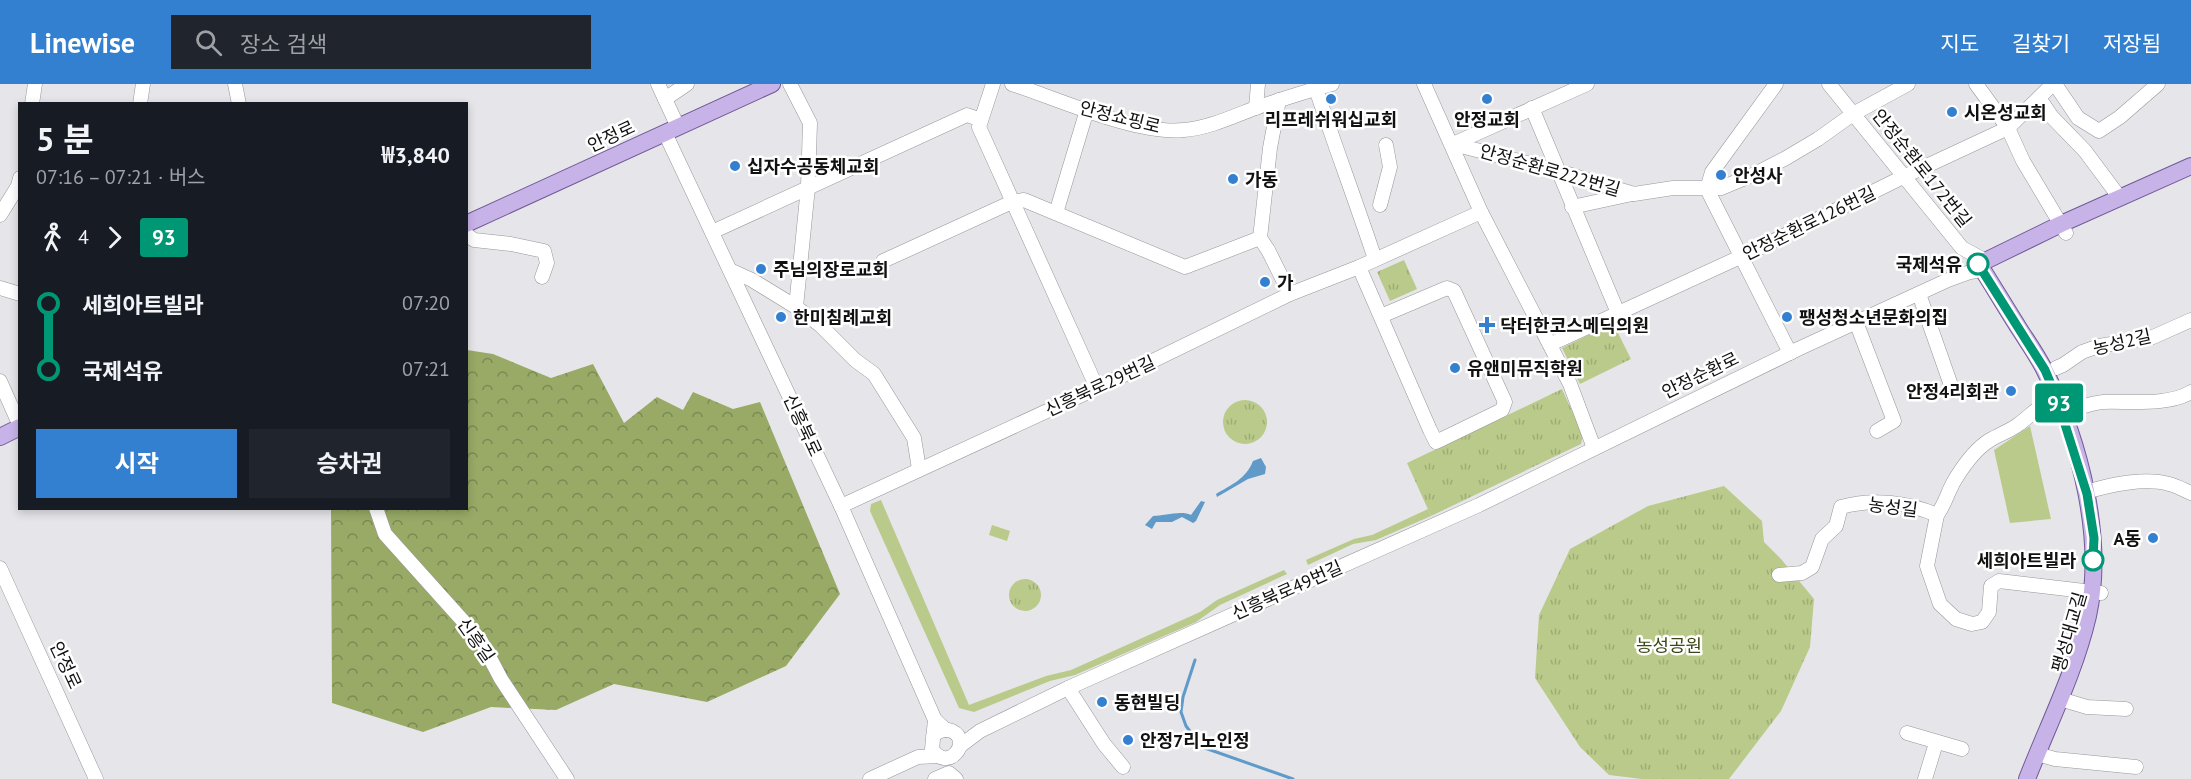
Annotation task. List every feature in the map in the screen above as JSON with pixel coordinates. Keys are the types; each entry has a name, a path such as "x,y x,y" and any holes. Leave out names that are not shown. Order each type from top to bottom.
{"main road":[{"name":"안정로","path":"468,223 772,84"},
{"name":"안정순환로","path":"1985,266 2063,229 2120,198 2191,166"},
{"name":"안정순환로","path":"2063,229 2191,177"},
{"name":"팽성대교길","path":"1985,266 2056,368 2061,395"},
{"name":"팽성대교길","path":"1985,266 2045,370 2071,410 2104,554 2092,634 2042,755 2037,779"},
{"path":"2061,395 2091,490"},
{"path":"0,437 18,428"},
{"path":"2027,779 2042,755"}],"street":[{"path":"32,102 35,84"},
{"path":"140,102 143,84"},
{"path":"235,84 239,102"},
{"name":"신흥북로","path":"658,84 665,99 672,130 712,232 841,506 935,720 946,755"},
{"path":"665,99 687,84"},
{"path":"790,84 810,123 808,187 796,307"},
{"path":"993,84 979,127 1097,388"},
{"name":"안정쇼핑로","path":"1012,84 1054,91 1087,110 1150,129 1182,130 1207,125 1332,84"},
{"path":"1256,108 1258,84"},
{"path":"1424,84 1453,144 1481,212 1570,384 1594,448"},
{"path":"1453,144 1587,84"},
{"path":"1776,84 1712,172 1707,189 1790,353"},
{"name":"안정순환로172번길","path":"1828,84 1962,248 1985,266"},
{"name":"안정순환로222번길","path":"1453,144 1558,171 1634,194 1673,188 1721,188 1755,174 1818,139 1852,114 1908,84"},
{"path":"1976,84 2008,128 2063,229"},
{"name":"안정순환로126번길","path":"1551,344 1742,256 2008,128 2054,84 2078,118 2099,131 2120,117 2158,84"},
{"path":"1316,89 1376,259"},
{"path":"2039,98 2052,117 2085,152 2120,198"},
{"path":"1279,100 1275,115 1260,238 1290,294"},
{"path":"1532,108 1618,313"},
{"path":"1056,213 1087,110"},
{"path":"712,232 967,116 981,120"},
{"path":"1380,205 1390,167 1386,145"},
{"path":"0,215 18,186"},
{"path":"1572,207 1634,194"},
{"path":"883,261 1012,202 1024,200 1185,267 1260,238"},
{"name":"신흥북로29번길","path":"841,506 1097,388 1290,294 1359,267 1481,212"},
{"path":"468,236 474,240 544,251 547,263 542,276"},
{"name":"안정순환로","path":"1594,448 1856,322 1948,280 1985,266"},
{"path":"1359,267 1436,442 1502,410 1505,402 1454,291 1447,288 1381,316"},
{"path":"730,270 752,280 796,307 820,325 855,360 874,374 914,438 919,469"},
{"path":"0,288 18,293"},
{"path":"1919,294 1953,391"},
{"name":"농성2길","path":"2056,368 2082,352 2098,346 2153,337 2191,320"},
{"path":"1856,322 1893,421 1877,431"},
{"path":"0,381 18,422"},
{"path":"2071,410 2102,402 2182,398 2191,392"},
{"path":"1937,515 1945,504 1955,479 1990,440 2005,434 2061,395"},
{"name":"신흥북로49번길","path":"946,755 980,731 1068,688 1479,505 1594,448"},
{"path":"2091,490 2128,482 2168,484 2191,493"},
{"name":"농성길","path":"1779,575 1802,573 1812,567 1822,539 1836,526 1841,507 1853,503 1877,501 1908,506 1937,515 1927,566 1940,604 1956,619 1972,624 1982,622 1989,612 1991,586 1999,581 2097,592"},
{"name":"신흥길","path":"377,510 385,534 481,641 501,679 567,779"},
{"name":"안정로","path":"0,568 96,779"},
{"path":"1068,688 1104,744 1123,767"},
{"path":"2064,700 2087,707 2126,709"},
{"path":"1907,733 1962,749"},
{"path":"1925,779 1936,743"},
{"path":"870,779 918,757 946,755"},
{"path":"934,779 946,755"},
{"path":"2042,755 2136,767"}],"green space":[{"path":"1404,260 1417,289 1390,301 1377,272"},
{"path":"1613,323 1631,359 1580,384 1562,348"},
{"path":"468,350 493,354 551,378 593,364 624,423 657,397 683,410 693,392 733,409 760,402 840,594 786,666 707,702 614,684 556,710 491,707 423,732 332,703 331,510 468,510"},
{"path":"1562,389 1583,435 1581,444 1431,516 1407,463"},
{"path":"1245,400 1260,407 1267,422 1260,437 1245,444 1230,437 1223,422 1230,407"},
{"path":"2030,426 2051,519 2010,523 1994,450"},
{"name":"농성공원","path":"1724,486 1762,521 1764,542 1814,599 1810,647 1781,711 1729,779 1642,779 1609,775 1580,747 1535,678 1539,615 1570,549 1648,506"},
{"path":"881,500 969,705 1046,676 1071,670 1200,612 1217,600 1284,570 1287,574 1220,605 1196,622 1075,675 1050,681 974,712 959,708 870,511 871,504"},
{"path":"1428,509 1431,516 1376,540 1353,544 1308,565 1306,560 1354,539 1372,535"},
{"path":"992,525 1010,531 1007,541 989,535"},
{"path":"1025,579 1036,584 1041,595 1036,606 1025,611 1014,606 1009,595 1014,584"}],"water":[{"path":"1261,458 1266,467 1265,474 1248,479 1217,497 1216,494 1242,477 1253,461"},
{"path":"1201,501 1205,502 1193,523 1182,517 1172,522 1156,522 1152,529 1145,525 1153,516 1177,513 1191,515"}],"waterway":[{"path":"1195,660 1183,697 1181,712 1186,726 1202,747 1293,779"}],"bus line":[{"name":"93","path":"1978,264 2045,370 2056,396 2087,494 2094,538 2093,560"}],"place":[{"name":"리프레쉬워십교회","path":"1331,99"},
{"name":"안정교회","path":"1487,99"},
{"name":"시온성교회","path":"1952,112"},
{"name":"십자수공동체교회","path":"735,166"},
{"name":"안성사","path":"1721,175"},
{"name":"가동","path":"1233,179"},
{"name":"국제석유","path":"1978,264"},
{"name":"주님의장로교회","path":"761,269"},
{"name":"가","path":"1265,282"},
{"name":"한미침례교회","path":"781,317"},
{"name":"팽성청소년문화의집","path":"1787,317"},
{"name":"닥터한코스메딕의원","path":"1487,325"},
{"name":"유앤미뮤직학원","path":"1455,368"},
{"name":"안정4리회관","path":"2011,391"},
{"name":"A동","path":"2153,538"},
{"name":"세희아트빌라","path":"2093,560"},
{"name":"동현빌딩","path":"1102,702"},
{"name":"안정7리노인정","path":"1128,740"}]}
